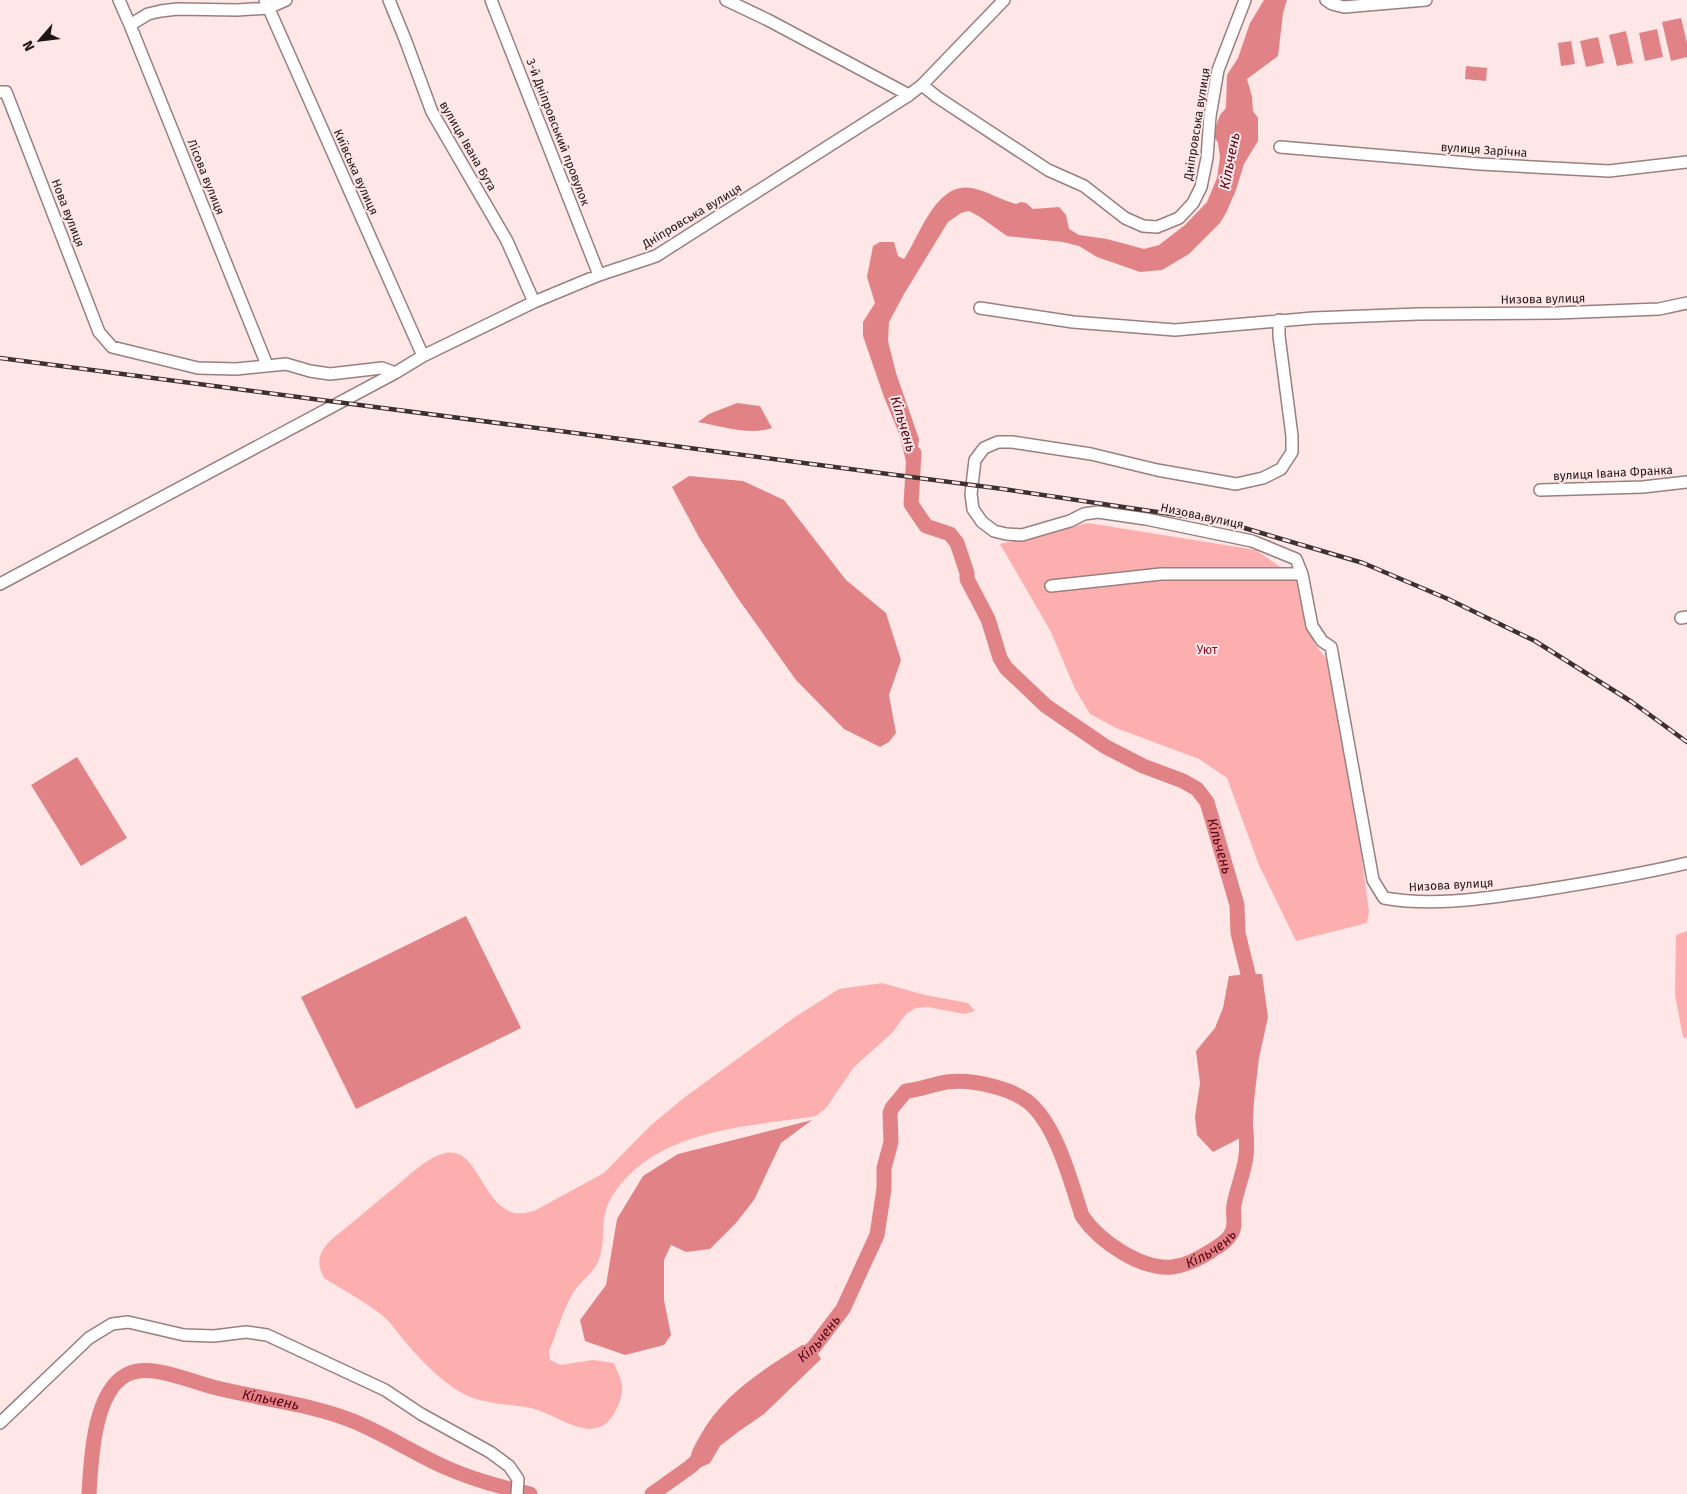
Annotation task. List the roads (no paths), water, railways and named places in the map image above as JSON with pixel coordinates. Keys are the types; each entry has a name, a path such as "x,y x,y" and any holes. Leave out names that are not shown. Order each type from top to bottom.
{"street":[{"name":"Лісова вулиця","path":"119,0 267,365"},
{"path":"130,25 148,14 169,10 237,10 286,0"},
{"name":"вулиця Івана Бута","path":"389,0 432,112 507,241 534,302"},
{"name":"3-й Дніпровський провулок","path":"491,0 599,275"},
{"path":"726,0 768,20 909,95"},
{"name":"Дніпровська вулиця","path":"0,584 394,373 422,356 534,302 599,275 656,256 909,95 922,85 1004,0"},
{"name":"Дніпровська вулиця","path":"922,85 937,98 1048,170 1084,186 1126,218 1143,226 1158,227 1179,218 1193,203 1201,187 1207,158 1210,116 1218,70 1245,0"},
{"path":"1326,0 1332,4 1344,7 1426,0"},
{"name":"Київська вулиця","path":"267,4 422,356"},
{"name":"Нова вулиця","path":"0,92 6,92 98,332 112,347 198,368 236,369 267,365"},
{"name":"вулиця Зарічна","path":"1280,147 1480,164 1609,171 1687,162"},
{"name":"Низова вулиця","path":"980,308 1073,322 1175,330 1279,320 1418,314 1566,313 1659,309 1687,303"},
{"name":"Низова вулиця","path":"1279,320 1279,336 1292,436 1292,452 1281,469 1263,478 1236,484 1157,470 1091,454 1012,442 998,442 984,448 975,460 971,494 974,509 982,522 994,531 1022,535 1070,521 1084,514 1108,513 1252,541 1296,559 1302,574 1312,626 1322,641 1331,647 1373,880 1384,898 1416,902 1490,898 1624,877 1687,864"},
{"path":"267,365 286,364 310,371 330,374 382,368 394,373"},
{"name":"вулиця Івана Франка","path":"1540,490 1643,487 1687,482"},
{"path":"1051,586 1161,574 1302,574"},
{"path":"0,1423 89,1338 112,1324 128,1322 184,1335 214,1336 246,1332 267,1335 385,1390 421,1414 490,1452 509,1466 518,1479 517,1494"}],"water":[{"path":"1264,0 1287,0 1283,13 1278,56 1247,79 1252,97 1253,111 1258,118 1258,141 1244,164 1236,190 1220,223 1189,254 1162,270 1140,272 1097,257 1079,246 1063,242 1007,236 969,211 961,213 948,222 889,322 888,341 896,373 919,439 916,460 919,472 912,472 907,466 900,436 863,336 863,322 875,303 867,277 873,246 880,242 894,242 898,256 904,259 930,212 948,193 959,188 972,188 983,191 1016,204 1026,203 1033,209 1059,207 1066,215 1069,229 1079,235 1107,239 1144,249 1159,245 1185,225 1207,202 1217,178 1220,157 1218,143 1213,134 1220,115 1226,108 1227,75 1238,58 1250,23"},
{"path":"1681,18 1687,43 1687,57 1671,61 1662,22"},
{"path":"1657,29 1663,57 1645,61 1639,33"},
{"path":"1626,31 1633,63 1617,66 1609,35"},
{"path":"1598,37 1604,63 1586,67 1580,41"},
{"path":"1571,41 1575,64 1561,66 1558,43"},
{"path":"1466,66 1487,68 1486,81 1465,79"},
{"path":"737,403 760,406 772,428 745,431 698,422 709,414"},
{"path":"689,476 743,481 784,500 846,580 886,613 901,660 889,695 896,733 889,742 880,747 844,729 796,680 737,597 700,539 672,487"},
{"path":"77,757 127,838 81,866 31,785"},
{"path":"466,916 521,1028 356,1109 301,997"},
{"path":"1262,974 1268,1017 1259,1058 1252,1135 1246,1135 1213,1152 1197,1135 1195,1117 1200,1083 1196,1051 1215,1028 1223,1008 1229,976"},
{"path":"812,1120 781,1143 754,1200 736,1223 710,1249 686,1252 671,1245 664,1260 664,1300 671,1335 664,1345 625,1355 585,1341 580,1320 606,1285 617,1219 643,1176 678,1154"},
{"path":"802,1345 814,1347 821,1359 764,1414 720,1446 710,1463 695,1470 690,1467 691,1454 695,1444 709,1421 720,1408 745,1384"}],"waterway":[{"name":"Кільчень","path":"914,453 911,504 926,526 950,534 957,543 967,573 967,579 988,619 1000,658 1006,668 1046,706 1106,747 1143,766 1183,781 1197,789 1207,802 1237,905 1238,933 1250,982 1249,994"},
{"name":"Кільчень","path":"798,1360 814,1347 843,1309 877,1235 884,1189 884,1168 891,1142 890,1113 906,1091 958,1081 1005,1090 1027,1101 1046,1123 1054,1138 1082,1216 1089,1225 1122,1252 1134,1259 1160,1267 1183,1265 1192,1261 1222,1244 1233,1231 1234,1205 1246,1156 1245,1114"},
{"name":"Кільчень","path":"89,1494 93,1447 100,1412 115,1384 126,1375 146,1371 169,1374 213,1387 301,1405 336,1415 365,1426 457,1472 488,1483 530,1494"},
{"name":"Кільчень","path":"652,1494 690,1467 704,1454"}],"railway":[{"path":"0,358 1003,489 1224,522 1363,563 1448,599 1535,641 1632,702 1687,742"}],"park label":[{"name":"Уют","path":"1207,650"}]}
